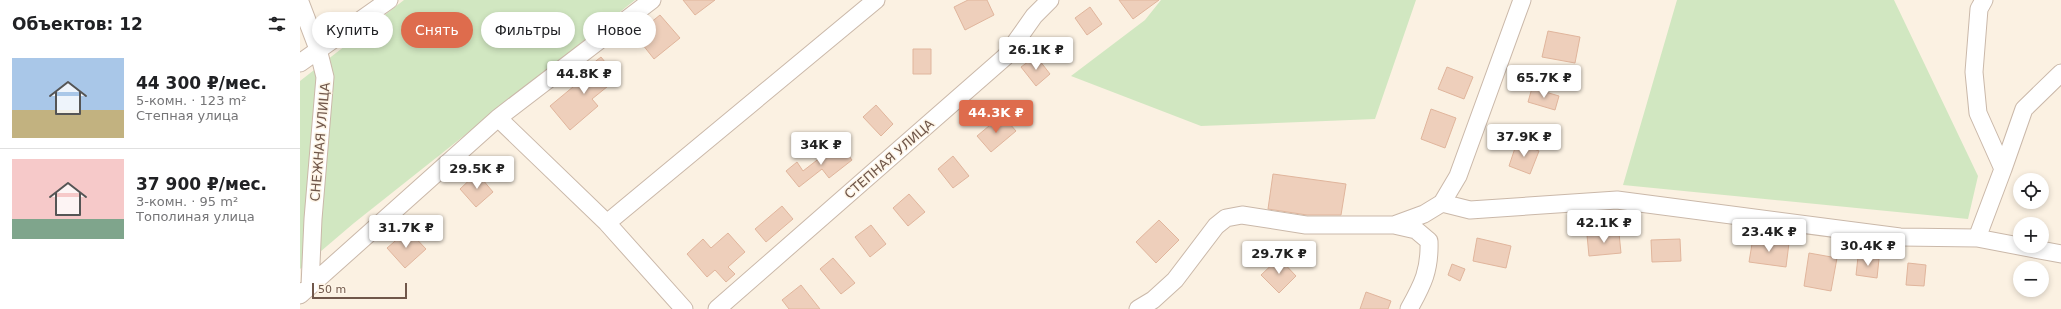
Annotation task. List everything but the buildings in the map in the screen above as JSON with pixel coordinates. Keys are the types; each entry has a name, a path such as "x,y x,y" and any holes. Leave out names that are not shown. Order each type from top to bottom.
{"street":[{"path":"300,63 389,0"},
{"path":"305,290 498,118 652,0"},
{"path":"607,223 876,0"},
{"name":"СТЕПНАЯ УЛИЦА","path":"717,309 1005,57 1034,16 1050,0"},
{"path":"1394,225 1424,214 1442,203 1458,176 1522,0"},
{"path":"1984,0 1979,9 1974,72 1978,113 2003,169"},
{"name":"СНЕЖНАЯ УЛИЦА","path":"300,2 318,49 325,77 313,219 305,290"},
{"path":"1976,238 2003,169 2024,109 2061,73"},
{"path":"498,118 607,223 684,309"},
{"path":"1442,203 1470,210 1617,200 1900,237 1976,238 2061,254"},
{"path":"1138,309 1153,300 1175,280 1216,226 1226,218 1242,215 1306,225 1394,225 1416,230 1429,241 1430,260 1422,286 1409,309"}],"green space":[{"path":"404,0 635,0 620,12 583,12 583,41 575,48 575,12 481,12 481,48 575,48 354,223 300,269 300,81 342,48 393,48 393,12 389,12"},
{"path":"1161,0 1416,0 1375,119 1201,126 1071,76 1145,20"},
{"path":"1677,0 1894,0 1978,176 1968,219 1623,185"}]}
